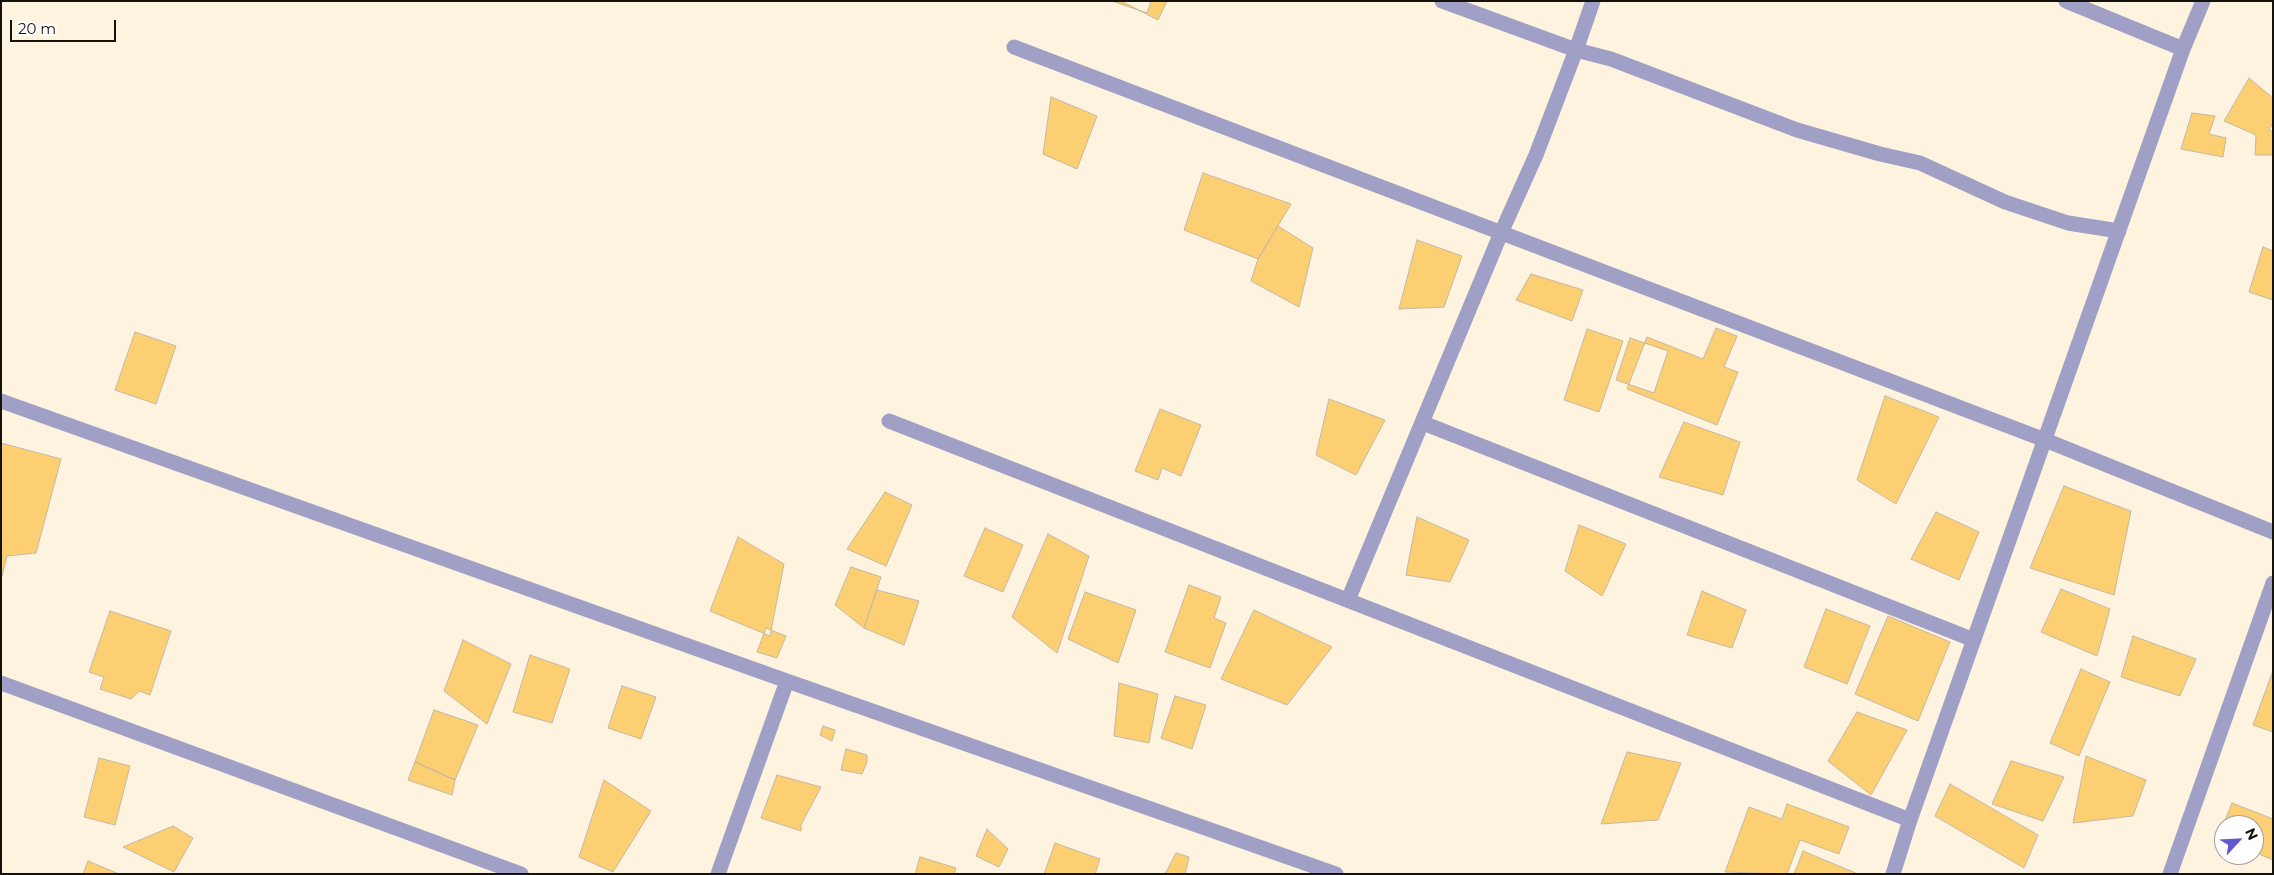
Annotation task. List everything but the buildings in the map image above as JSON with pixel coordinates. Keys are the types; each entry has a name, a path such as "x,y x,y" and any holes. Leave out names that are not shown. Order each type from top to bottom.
{"street":[{"path":"1442,1 1576,50 1611,59 1796,130 1880,154 1920,163 2005,202 2068,223 2119,231"},
{"path":"1348,600 1501,233 1536,155 1593,1"},
{"path":"2066,1 2183,49"},
{"path":"1893,874 1910,820 2183,49 2202,1"},
{"path":"1014,47 2045,440 2273,532"},
{"path":"1,401 1336,874"},
{"path":"889,421 1910,820"},
{"path":"1423,423 1974,640"},
{"path":"2170,874 2273,583"},
{"path":"718,874 787,681"},
{"path":"1,684 521,874"}]}
